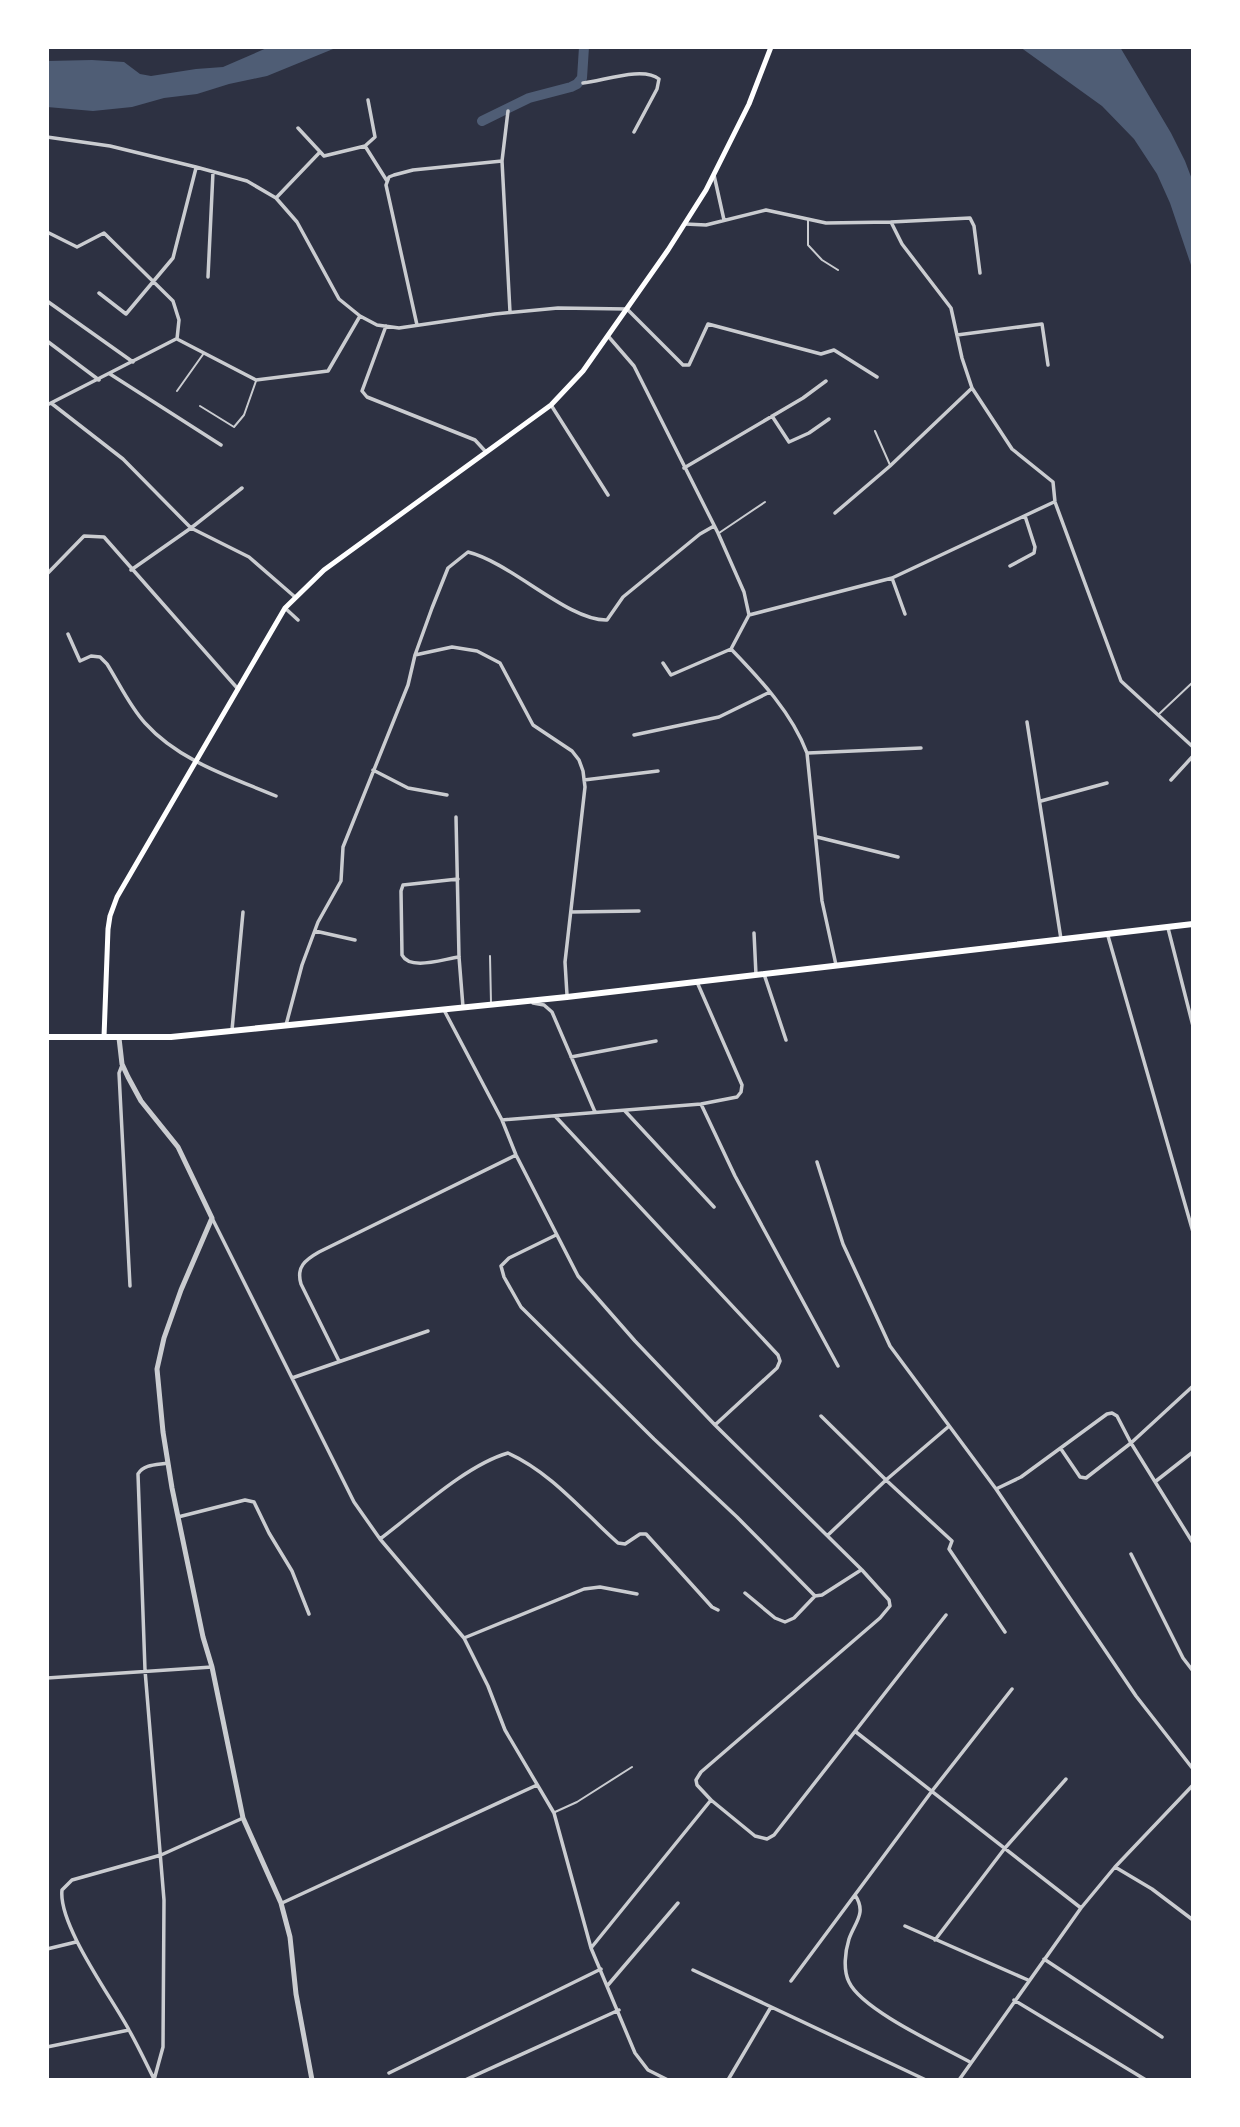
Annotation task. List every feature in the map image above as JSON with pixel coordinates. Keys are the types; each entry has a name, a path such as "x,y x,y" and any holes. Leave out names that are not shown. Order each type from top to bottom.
{"main road":[{"path":"104,1037 110,916 134,865 285,608 324,570 551,405 583,372 685,224 714,175 749,104 771,47"},
{"path":"47,1037 171,1037 567,998 836,965 1061,942 1193,924"}],"street":[{"path":"583,83 637,73 651,74 659,79 646,113 634,132"},
{"path":"298,128 327,156 365,146 375,137 368,100"},
{"path":"508,111 502,162 510,312"},
{"path":"47,137 110,146 247,181 276,198 297,222 339,299 360,316 377,325 399,328 558,308 626,309 683,365 689,365 708,324 821,354 834,350 877,377"},
{"path":"365,146 387,181 417,325"},
{"path":"276,198 320,152"},
{"path":"387,181 394,175 413,170 502,162"},
{"path":"99,293 126,314 155,282 173,258 196,167"},
{"path":"208,277 213,172"},
{"path":"714,175 724,220"},
{"path":"685,224 706,225 766,210 826,223 970,218 974,226 980,273"},
{"path":"891,222 902,244 951,308 965,369 972,387 1012,449 1053,482 1055,502 1121,681 1193,747"},
{"path":"47,232 77,247 104,233 173,301 179,320 177,339"},
{"path":"47,301 133,362"},
{"path":"177,339 256,380 328,371 360,316"},
{"path":"957,335 1042,324 1048,365"},
{"path":"386,326 362,391 367,397 475,440 486,452"},
{"path":"608,336 634,366 718,533 744,592 749,615 731,649 671,675 663,663"},
{"path":"177,339 49,404 123,459 191,528 249,556 295,597"},
{"path":"47,341 99,380"},
{"path":"110,374 221,445"},
{"path":"684,468 803,398 826,381"},
{"path":"835,513 890,466 972,387"},
{"path":"551,405 608,495"},
{"path":"772,416 789,442 809,433 829,419"},
{"path":"131,570 242,488"},
{"path":"749,615 892,578 1055,502"},
{"path":"1010,566 1034,553 1035,547 1025,516"},
{"path":"286,1025 302,965 328,900 341,881 343,847 408,685 415,655 448,568 468,552 487,557 594,620 607,620 623,597 700,534 714,526"},
{"path":"47,574 84,536 104,537 238,689"},
{"path":"892,578 905,614"},
{"path":"285,608 298,620"},
{"path":"68,634 80,660 91,656 100,657 107,664 144,722 196,762 276,796"},
{"path":"415,655 452,647 477,651 500,663 533,725 572,751 579,760 584,779 565,962 567,998"},
{"path":"731,649 770,692 803,742 807,753 822,901 836,965"},
{"path":"634,735 719,717 770,692"},
{"path":"1027,722 1061,942"},
{"path":"807,753 921,748"},
{"path":"1171,780 1193,756"},
{"path":"373,770 408,789 447,795"},
{"path":"584,779 658,771"},
{"path":"1040,801 1107,783"},
{"path":"456,817 459,957 463,1007"},
{"path":"47,819 47,828"},
{"path":"817,837 898,857"},
{"path":"458,879 412,883 403,885 401,891 404,959 412,963 459,957"},
{"path":"570,912 639,911"},
{"path":"232,1030 243,912"},
{"path":"1168,928 1193,1026"},
{"path":"315,931 355,940"},
{"path":"754,933 755,975"},
{"path":"1108,936 1193,1231"},
{"path":"764,974 786,1041"},
{"path":"502,1120 701,1104 737,1097 742,1085 696,982"},
{"path":"523,1001 544,1005 552,1012 595,1112"},
{"path":"444,1010 502,1120 516,1155 578,1276 715,1425 889,1600 890,1606 880,1618 701,1772 696,1780 697,1785 755,1836 767,1839 779,1829 946,1615"},
{"path":"119,1038 122,1064 142,1101 178,1147 349,1492 380,1539 464,1638 505,1730 554,1813 591,1948 635,2053 648,2070 668,2080"},
{"path":"571,1057 656,1041"},
{"path":"122,1064 119,1073 130,1286"},
{"path":"701,1104 735,1176 838,1366"},
{"path":"625,1111 714,1207"},
{"path":"556,1117 778,1355 780,1361 777,1368 715,1425"},
{"path":"339,1361 301,1284 298,1276 301,1266 319,1252 516,1155"},
{"path":"817,1162 843,1244 890,1346 996,1489 1136,1696 1193,1769"},
{"path":"212,1218 164,1338 158,1369 163,1432 178,1517 243,1818 281,1903 290,1937 296,1994 312,2080"},
{"path":"556,1235 509,1258 501,1266 504,1277 521,1307 815,1596"},
{"path":"292,1378 428,1331"},
{"path":"1061,1448 1080,1477 1086,1478 1131,1443 1193,1386"},
{"path":"996,1489 1021,1477 1107,1413 1112,1413 1117,1416 1193,1543"},
{"path":"821,1416 952,1541 949,1549 1005,1632"},
{"path":"827,1536 886,1480 948,1427"},
{"path":"380,1539 458,1480 496,1456 508,1452 522,1459 580,1504 618,1543 625,1544 640,1534 646,1534 718,1611"},
{"path":"1156,1481 1193,1452"},
{"path":"154,2079 163,2047 164,1900 145,1670 138,1474 148,1466 168,1463"},
{"path":"178,1517 245,1500 254,1502 292,1571 309,1614"},
{"path":"1131,1554 1183,1658 1193,1671"},
{"path":"746,1593 775,1618 785,1622 794,1618 815,1596 822,1595 862,1570"},
{"path":"464,1638 583,1589 600,1587 637,1594"},
{"path":"47,1678 212,1667"},
{"path":"790,1981 1012,1689"},
{"path":"856,1732 1080,1908"},
{"path":"935,1940 1005,1848 1066,1779"},
{"path":"281,1903 537,1785"},
{"path":"959,2080 1080,1908 1193,1785"},
{"path":"591,1948 711,1800"},
{"path":"154,2079 129,2030 76,1942 61,1896 62,1890 72,1880 161,1855 243,1818"},
{"path":"1115,1867 1152,1889 1193,1920"},
{"path":"855,1895 861,1903 861,1911 848,1941 845,1957 847,1979 853,1989 863,2000 916,2033 971,2062"},
{"path":"608,1985 678,1903"},
{"path":"905,1926 1028,1980"},
{"path":"47,1949 76,1942"},
{"path":"1044,1958 1162,2037"},
{"path":"388,2073 601,1969"},
{"path":"693,1970 926,2080"},
{"path":"1014,2000 1146,2080"},
{"path":"728,2080 771,2007"},
{"path":"465,2080 619,2010"},
{"path":"47,2047 129,2030"}],"lane":[{"path":"808,219 808,245 822,260 838,271"},
{"path":"177,391 204,353"},
{"path":"200,406 234,426 244,415 256,380"},
{"path":"875,431 890,466"},
{"path":"718,533 765,502"},
{"path":"1158,715 1193,682"},
{"path":"491,956 491,1004"},
{"path":"554,1813 577,1802 632,1767"}],"water":[{"path":"269,47 338,47 267,76 197,94 164,98 132,107 93,111 47,107 47,61 124,62 140,74 151,76 223,67"},
{"path":"1020,47 1120,47 1171,133 1193,182 1193,271 1170,203 1157,174 1134,139 1102,106"}],"waterway":[{"path":"482,121 529,98 577,84 582,78 584,47"}]}
